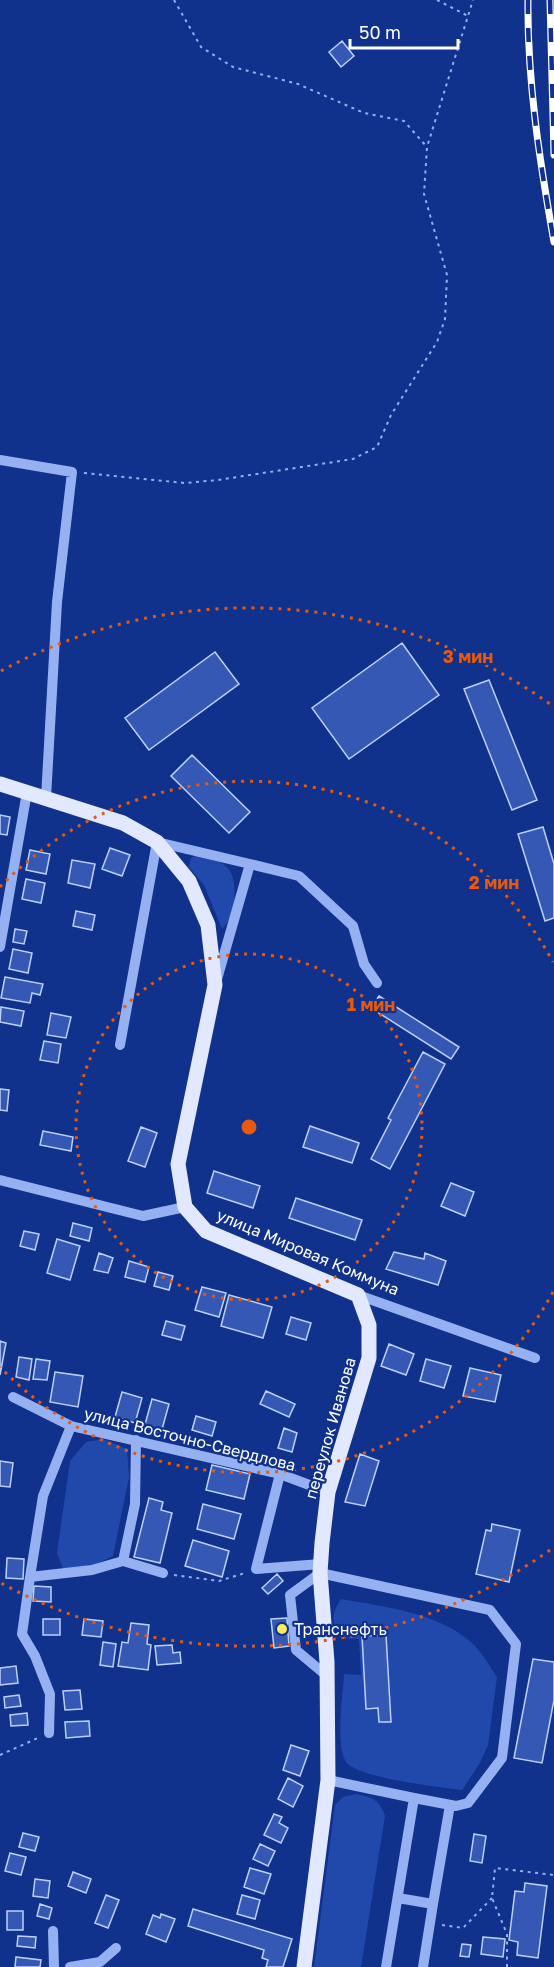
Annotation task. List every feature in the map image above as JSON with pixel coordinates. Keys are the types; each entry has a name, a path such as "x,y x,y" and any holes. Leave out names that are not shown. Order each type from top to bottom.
{"main road":[{"path":"0,784 123,824 157,842 189,881 208,925 215,985 178,1164 185,1207"},
{"name":"улица Мировая Коммуна","path":"185,1207 206,1231 358,1295"},
{"name":"переулок Иванова","path":"304,1967 328,1780 327,1676 321,1568 328,1492 369,1358 369,1325 358,1295"}],"street":[{"path":"0,460 72,472 57,602 46,798"},
{"path":"0,947 27,792"},
{"path":"120,1045 157,842 299,876 353,926 364,964 377,982"},
{"path":"215,985 250,864"},
{"path":"0,1180 143,1215 185,1207"},
{"name":"улица Мировая Коммуна","path":"358,1295 535,1358"},
{"name":"улица Восточно-Свердлова","path":"13,1397 71,1426 280,1474 328,1492"},
{"path":"49,1733 50,1694 35,1656 21,1634 43,1496 71,1426"},
{"path":"123,1561 135,1504 136,1440"},
{"path":"280,1474 256,1569 321,1568 490,1610 516,1644 502,1758 468,1803 450,1805 328,1780"},
{"path":"30,1578 92,1570 123,1561 163,1573"},
{"path":"321,1568 290,1595 296,1650 327,1676"},
{"path":"386,1967 414,1798"},
{"path":"423,1967 450,1805"},
{"path":"398,1898 433,1904"},
{"path":"53,1931 54,1967"},
{"path":"70,1967 100,1962 116,1948"}],"path":[{"path":"174,0 201,47 234,67 298,84 364,113 404,121 427,147"},
{"path":"437,0 468,16"},
{"path":"72,472 185,483 353,459 377,447 391,415 437,342 445,319 447,275 424,194 427,147 473,0"},
{"path":"163,1573 219,1581 256,1569"},
{"path":"0,1755 49,1733"},
{"path":"507,1967 507,1934 492,1898 495,1868 554,1875"},
{"path":"430,1923 463,1928 492,1898"}],"shaded area":[{"path":"197,855 227,867 234,881 233,908 222,929 204,885 189,867 191,858"},
{"path":"103,1439 127,1449 129,1477 113,1556 84,1570 63,1569 57,1553 70,1461 86,1442"},
{"path":"341,1599 410,1612 443,1624 472,1643 497,1677 488,1745 480,1763 462,1790 381,1777 353,1768 346,1762 340,1732 344,1674 361,1675 359,1639 341,1638 335,1628 335,1609"},
{"path":"355,1794 374,1800 385,1816 361,1967 314,1967 335,1805 343,1797"}],"building":[{"path":"342,41 354,56 341,67 329,52"},
{"path":"402,643 439,695 349,759 312,708"},
{"path":"215,652 239,684 149,750 125,718"},
{"path":"489,680 537,800 512,810 464,689"},
{"path":"192,755 250,812 229,833 171,776"},
{"path":"0,815 10,817 7,835 0,834"},
{"path":"543,827 554,864 554,918 545,921 518,834"},
{"path":"110,848 130,855 122,876 102,869"},
{"path":"30,850 50,854 46,874 26,870"},
{"path":"72,860 95,864 90,888 68,883"},
{"path":"26,879 45,883 41,903 22,899"},
{"path":"76,911 95,915 92,930 73,926"},
{"path":"15,929 27,931 24,944 13,942"},
{"path":"13,949 32,953 28,973 9,969"},
{"path":"5,977 43,984 40,995 32,993 30,1003 1,998"},
{"path":"379,996 459,1047 451,1059 371,1008"},
{"path":"1,1007 24,1011 21,1026 0,1022"},
{"path":"51,1013 71,1017 66,1038 47,1035"},
{"path":"44,1041 61,1044 58,1063 40,1060"},
{"path":"423,1052 445,1064 390,1169 371,1159 391,1120 388,1118"},
{"path":"0,1089 9,1090 7,1111 0,1110"},
{"path":"310,1126 359,1143 352,1163 303,1147"},
{"path":"141,1127 157,1133 145,1167 128,1161"},
{"path":"43,1131 73,1137 71,1151 40,1145"},
{"path":"214,1171 260,1186 253,1208 207,1193"},
{"path":"451,1183 474,1192 465,1216 441,1206"},
{"path":"296,1198 362,1220 355,1240 289,1218"},
{"path":"73,1223 92,1228 89,1241 70,1236"},
{"path":"24,1231 39,1234 35,1250 20,1246"},
{"path":"57,1239 80,1246 70,1280 47,1273"},
{"path":"394,1252 424,1259 425,1253 446,1261 438,1285 386,1269"},
{"path":"99,1253 113,1258 108,1273 94,1270"},
{"path":"129,1261 149,1267 145,1282 125,1277"},
{"path":"158,1272 173,1276 169,1290 154,1286"},
{"path":"202,1287 226,1293 219,1317 195,1310"},
{"path":"229,1295 272,1307 263,1338 221,1326"},
{"path":"291,1317 311,1323 306,1340 286,1334"},
{"path":"166,1321 185,1326 181,1340 162,1335"},
{"path":"0,1341 6,1343 0,1375"},
{"path":"389,1344 414,1354 406,1375 381,1366"},
{"path":"19,1357 32,1359 29,1380 16,1377"},
{"path":"36,1359 50,1361 47,1380 33,1379"},
{"path":"426,1359 451,1366 444,1388 420,1381"},
{"path":"470,1368 501,1375 495,1402 463,1396"},
{"path":"55,1372 83,1376 78,1407 50,1402"},
{"path":"266,1391 295,1404 289,1417 260,1404"},
{"path":"122,1392 142,1398 135,1423 115,1417"},
{"path":"152,1399 169,1404 161,1433 144,1428"},
{"path":"196,1416 216,1422 212,1436 192,1430"},
{"path":"284,1428 297,1433 292,1452 278,1448"},
{"path":"360,1454 379,1461 365,1506 345,1502"},
{"path":"0,1461 13,1463 10,1487 0,1486"},
{"path":"212,1465 250,1474 244,1499 206,1490"},
{"path":"149,1498 163,1502 161,1510 172,1513 160,1563 134,1557"},
{"path":"203,1504 241,1514 234,1539 197,1529"},
{"path":"492,1524 520,1530 509,1582 476,1574 486,1530 491,1531"},
{"path":"193,1540 229,1551 222,1577 185,1566"},
{"path":"7,1558 24,1559 23,1579 6,1578"},
{"path":"277,1574 283,1581 268,1594 262,1588"},
{"path":"34,1586 51,1587 51,1602 33,1601"},
{"path":"287,1618 289,1646 274,1648 271,1619"},
{"path":"43,1619 60,1619 60,1635 43,1635"},
{"path":"84,1619 103,1621 101,1637 82,1635"},
{"path":"131,1623 149,1625 147,1644 151,1645 148,1670 118,1666 122,1642 128,1643"},
{"path":"386,1635 391,1722 379,1722 378,1708 366,1709 362,1636"},
{"path":"103,1642 116,1644 113,1667 100,1665"},
{"path":"172,1645 173,1653 180,1652 181,1663 157,1665 155,1646"},
{"path":"533,1659 554,1662 554,1700 542,1763 514,1758"},
{"path":"16,1666 18,1683 0,1685 0,1668"},
{"path":"80,1690 82,1709 65,1710 63,1691"},
{"path":"19,1695 21,1706 5,1708 4,1697"},
{"path":"27,1713 28,1725 11,1726 10,1715"},
{"path":"89,1721 90,1736 66,1738 65,1722"},
{"path":"291,1745 309,1751 300,1776 283,1770"},
{"path":"288,1778 303,1786 293,1807 278,1799"},
{"path":"274,1814 282,1817 279,1823 288,1828 281,1843 264,1835"},
{"path":"23,1833 39,1837 35,1851 19,1847"},
{"path":"474,1834 486,1836 482,1863 470,1861"},
{"path":"260,1844 275,1851 268,1866 253,1859"},
{"path":"10,1853 26,1857 21,1875 5,1871"},
{"path":"250,1868 271,1874 264,1894 244,1887"},
{"path":"73,1872 91,1879 86,1893 68,1886"},
{"path":"35,1879 50,1881 48,1898 33,1896"},
{"path":"525,1883 547,1886 538,1958 517,1955 518,1942 509,1940 515,1891 524,1892"},
{"path":"106,1895 119,1900 108,1928 95,1923"},
{"path":"242,1895 260,1900 255,1919 237,1914"},
{"path":"40,1904 52,1908 49,1919 37,1916"},
{"path":"193,1909 292,1939 283,1967 266,1967 268,1960 262,1958 264,1950 188,1926"},
{"path":"7,1911 23,1911 23,1930 7,1930"},
{"path":"161,1914 175,1919 166,1942 146,1934 153,1915 160,1918"},
{"path":"18,1936 36,1937 35,1948 17,1946"},
{"path":"483,1937 505,1939 503,1957 481,1954"},
{"path":"462,1944 471,1945 469,1957 460,1956"},
{"path":"16,1957 41,1960 40,1967 15,1967"}],"railway":[{"path":"528,0 532,91 539,152 554,242"},
{"path":"550,0 554,155"}],"place":[{"name":"Транснефть","path":"282,1629"}]}
